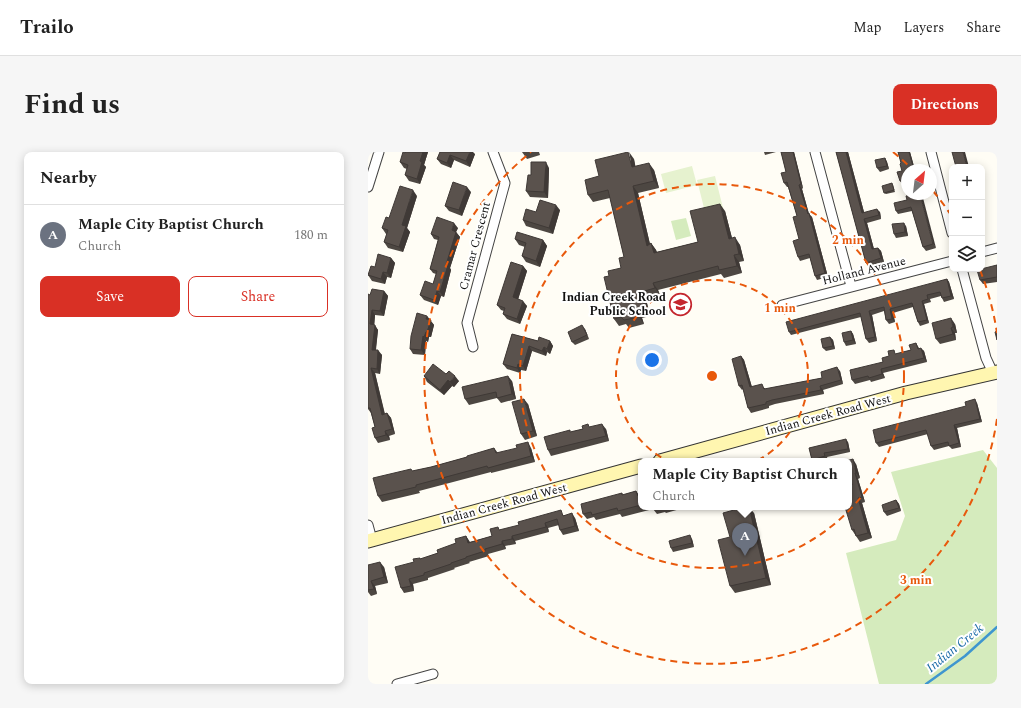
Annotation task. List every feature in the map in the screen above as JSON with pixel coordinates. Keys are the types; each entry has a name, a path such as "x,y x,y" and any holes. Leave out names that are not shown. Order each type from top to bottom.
{"street":[{"path":"368,187 379,152"},
{"name":"Cramar Crescent","path":"473,347 467,323 505,183 493,152"},
{"path":"815,152 851,286"},
{"path":"931,152 949,221"},
{"path":"985,251 997,248"},
{"name":"Holland Avenue","path":"782,304 949,262"},
{"path":"963,272 986,358 995,373"},
{"name":"Indian Creek Road West","path":"671,458 906,394 995,373"},
{"name":"Indian Creek Road West","path":"370,540 638,467"},
{"path":"368,525 370,540"},
{"path":"397,684 433,674"}],"green space":[{"path":"692,166 697,185 666,193 661,174"},
{"path":"715,176 723,208 705,212 697,180"},
{"path":"686,218 691,236 676,240 671,221"},
{"path":"983,450 997,468 997,684 879,684 846,553 896,540 905,516 891,472"}],"building":[{"path":"403,152 423,152 417,179 405,175 408,165 400,162"},
{"path":"440,152 470,152 466,161 450,155 447,163 437,159"},
{"path":"628,152 632,167 649,163 654,181 633,186 647,246 651,243 654,253 698,242 690,211 720,204 729,239 735,237 739,254 734,255 737,266 719,270 718,266 653,283 655,288 641,292 645,309 637,311 639,317 624,320 621,317 614,319 604,277 609,276 608,271 621,268 619,258 624,257 608,190 588,195 585,180 599,176 595,160"},
{"path":"781,152 793,152 801,184 799,185 808,214 809,213 825,273 815,276 809,254 798,257 793,241 799,239 793,217 797,216 787,182 784,183 781,173 786,172"},
{"path":"836,152 846,152 862,213 877,209 879,215 864,219 872,249 878,248 881,258 866,263"},
{"path":"898,152 909,152 912,164 901,164 901,168 900,164"},
{"path":"952,152 963,152 966,164 955,164"},
{"path":"885,158 887,166 877,168 875,160"},
{"path":"531,162 546,162 544,192 526,191 528,175 531,175"},
{"path":"901,171 901,181 900,181 897,172"},
{"path":"453,182 467,187 459,210 445,206"},
{"path":"892,183 894,190 884,193 882,186"},
{"path":"400,186 413,190 402,225 406,226 399,247 384,242 388,230 382,228 386,217 389,218"},
{"path":"540,200 556,205 549,228 523,220 526,209 536,212"},
{"path":"907,200 922,200 933,244 923,247 911,207 896,211 894,203"},
{"path":"437,217 454,223 452,230 456,232 440,292 437,291 434,300 420,295 425,281 433,284 437,271 430,269 439,237 431,234"},
{"path":"904,223 905,232 894,234 892,224"},
{"path":"517,232 543,240 536,261 522,256 526,243 515,239"},
{"path":"378,254 391,258 387,273 383,272 381,279 368,275 371,266 375,267"},
{"path":"511,262 523,266 513,297 523,301 517,319 503,314 505,308 497,305"},
{"path":"997,265 997,277 980,280 978,272 985,272 985,268"},
{"path":"947,279 951,296 942,298 940,292 927,295 928,299 922,301 927,320 918,322 912,303 890,309 892,319 886,320 884,307 869,311 875,337 866,339 860,313 789,332 786,322"},
{"path":"372,289 384,291 380,311 372,310 370,324 375,325 372,350 378,350 377,369 371,368 382,415 387,413 392,429 385,431 386,435 375,438 372,428 375,427 370,408 368,408 368,294 370,295"},
{"path":"417,313 427,316 426,319 431,320 427,332 424,337 423,336 421,350 410,349 411,336"},
{"path":"951,318 953,327 951,328 953,334 936,339 932,323"},
{"path":"582,325 587,335 572,342 568,332"},
{"path":"851,331 853,340 844,342 842,333"},
{"path":"512,334 538,341 539,337 550,341 547,349 544,347 542,351 529,346 523,366 518,364 517,368 503,364"},
{"path":"830,337 833,346 823,348 821,339"},
{"path":"916,343 918,349 921,348 924,358 881,369 882,374 869,378 868,376 852,380 850,370 883,362 882,358 889,356 888,351 894,350 895,354 911,350 909,345"},
{"path":"741,356 750,387 762,384 764,389 822,378 821,372 837,367 841,380 820,386 821,390 772,400 766,402 766,404 748,408 742,385 739,386 732,359"},
{"path":"433,364 446,374 449,371 455,376 450,382 448,380 440,390 424,376"},
{"path":"508,376 512,394 497,398 496,392 465,399 462,387"},
{"path":"524,399 533,431 521,434 512,402"},
{"path":"975,399 980,419 954,425 959,443 949,446 948,442 931,446 926,430 876,443 873,430 966,406 965,402"},
{"path":"588,424 589,427 602,424 606,436 548,450 544,437 570,430 570,432 583,429 582,426"},
{"path":"846,439 848,449 824,453 825,456 812,458 809,448"},
{"path":"528,442 531,456 488,468 487,466 416,485 416,487 378,496 373,478 411,469 412,471 431,467 494,448 496,453 517,448 516,445"},
{"path":"852,459 862,497 858,498 868,533 856,536 854,529 852,530 846,510 852,510"},
{"path":"636,491 638,496 638,506 618,511 617,508 592,515 591,512 583,514 581,504 622,493 622,495"},
{"path":"896,500 899,508 884,512 882,505"},
{"path":"561,510 563,516 572,513 575,526 560,530 557,519 545,523 546,527 512,536 512,539 502,541 502,544 485,549 485,551 424,573 424,575 409,579 411,586 401,588 395,567 414,562 413,559 420,559 438,553 437,550 456,543 455,539 466,536 468,543 492,536 490,529 498,527 499,530 519,525 518,522"},
{"path":"734,510 750,510 766,578 730,586 718,540 730,537 723,513"},
{"path":"690,535 692,543 671,548 669,541"},
{"path":"380,562 384,577 371,581 374,589 368,590 368,565"}],"waterway":[{"name":"Indian Creek","path":"926,684 965,656 997,627"}],"place":[{"name":"Indian Creek Road Public School","path":"681,304"},
{"name":"Maple City Baptist Church","path":"745,556"}]}
